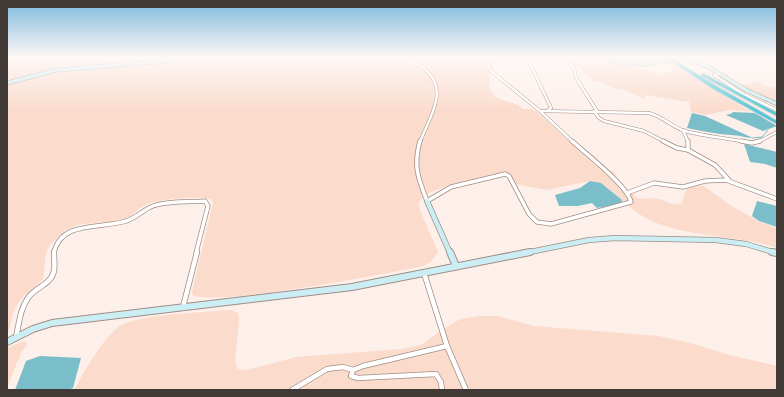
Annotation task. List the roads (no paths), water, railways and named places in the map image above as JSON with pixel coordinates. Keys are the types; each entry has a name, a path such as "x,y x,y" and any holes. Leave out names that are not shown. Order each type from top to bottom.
{"highway":[{"path":"698,76 714,87 777,123"},
{"path":"704,76 777,115"}],"street":[{"path":"7,83 36,76"},
{"path":"432,76 438,86 437,100 419,147 416,161 418,177 427,201 456,266"},
{"path":"427,201 451,187 506,174 509,176 529,214 537,222 547,224 629,204 631,200 627,193 540,111 497,76"},
{"path":"536,76 551,108 547,111"},
{"path":"576,76 600,119 650,133 660,138 666,144 688,150 715,165 730,180 777,199"},
{"path":"715,76 735,90 777,110"},
{"path":"721,76 748,92 777,104"},
{"path":"540,111 649,113 657,115 665,122 683,130 752,143 756,143 777,132"},
{"path":"683,130 688,141 688,150"},
{"path":"627,193 654,183 684,187 705,181 730,180"},
{"path":"16,337 25,302 30,295 51,279 54,273 54,251 56,245 68,233 83,226 124,222 134,218 148,207 156,205 205,201 208,206 183,307"},
{"path":"7,342 52,323 331,290 589,240 615,238 732,241 777,253"},
{"path":"424,273 447,346 466,390"},
{"path":"292,390 303,384 316,373 329,367 343,367 353,370 363,366 447,346"},
{"path":"353,370 351,376 358,378 436,374 441,382 442,390"}],"water":[{"path":"732,112 755,113 777,126 763,131 726,115 733,113"},
{"path":"692,113 705,116 753,138 687,128"},
{"path":"744,144 777,152 777,168 765,164 750,162"},
{"path":"590,181 601,183 622,200 621,204 597,208 592,203 578,206 559,206 555,195 580,188"},
{"path":"757,201 777,206 777,227 759,221 752,216"},
{"path":"40,356 81,358 73,388 68,390 15,390 26,361"}],"waterway":[{"path":"753,138 762,137 768,130"}]}
